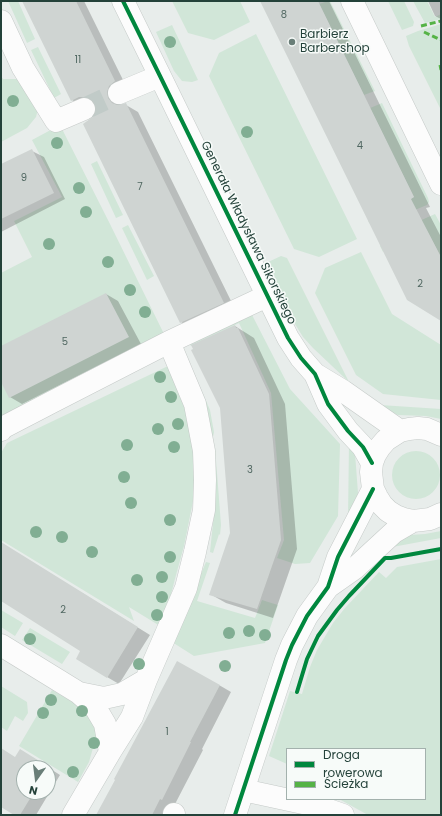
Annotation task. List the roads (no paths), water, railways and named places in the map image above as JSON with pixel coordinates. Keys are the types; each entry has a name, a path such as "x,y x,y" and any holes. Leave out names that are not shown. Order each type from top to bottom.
{"street":[{"name":"Generała Władysława Sikorskiego","path":"122,1 288,338 301,358 315,374 343,391 400,431"},
{"path":"352,1 441,184"},
{"path":"1,21 23,68 56,121 84,109"},
{"path":"119,93 160,76"},
{"path":"1,430 2,428 169,342 267,296"},
{"path":"73,815 132,717 146,680 186,588 204,510 204,451 195,404 169,342"},
{"name":"Generała Władysława Sikorskiego","path":"315,374 328,404 363,447 372,463"},
{"path":"439,432 418,428 400,431 386,440 375,455 371,472 373,490 382,505 388,511 404,519 413,521 426,520 440,515"},
{"path":"235,815 286,660 307,616 328,587 338,557 373,490"},
{"path":"328,587 355,568 394,532 413,521"},
{"path":"1,645 80,693 95,707 105,724 110,752"},
{"path":"80,693 104,698 122,694 146,680"},
{"path":"243,790 286,799"},
{"path":"287,800 288,815"},
{"path":"291,800 317,806 343,815"}],"tunnel":[{"path":"84,109 119,93"}],"place":[{"name":"Barbierz Barbershop","path":"292,42"}]}
